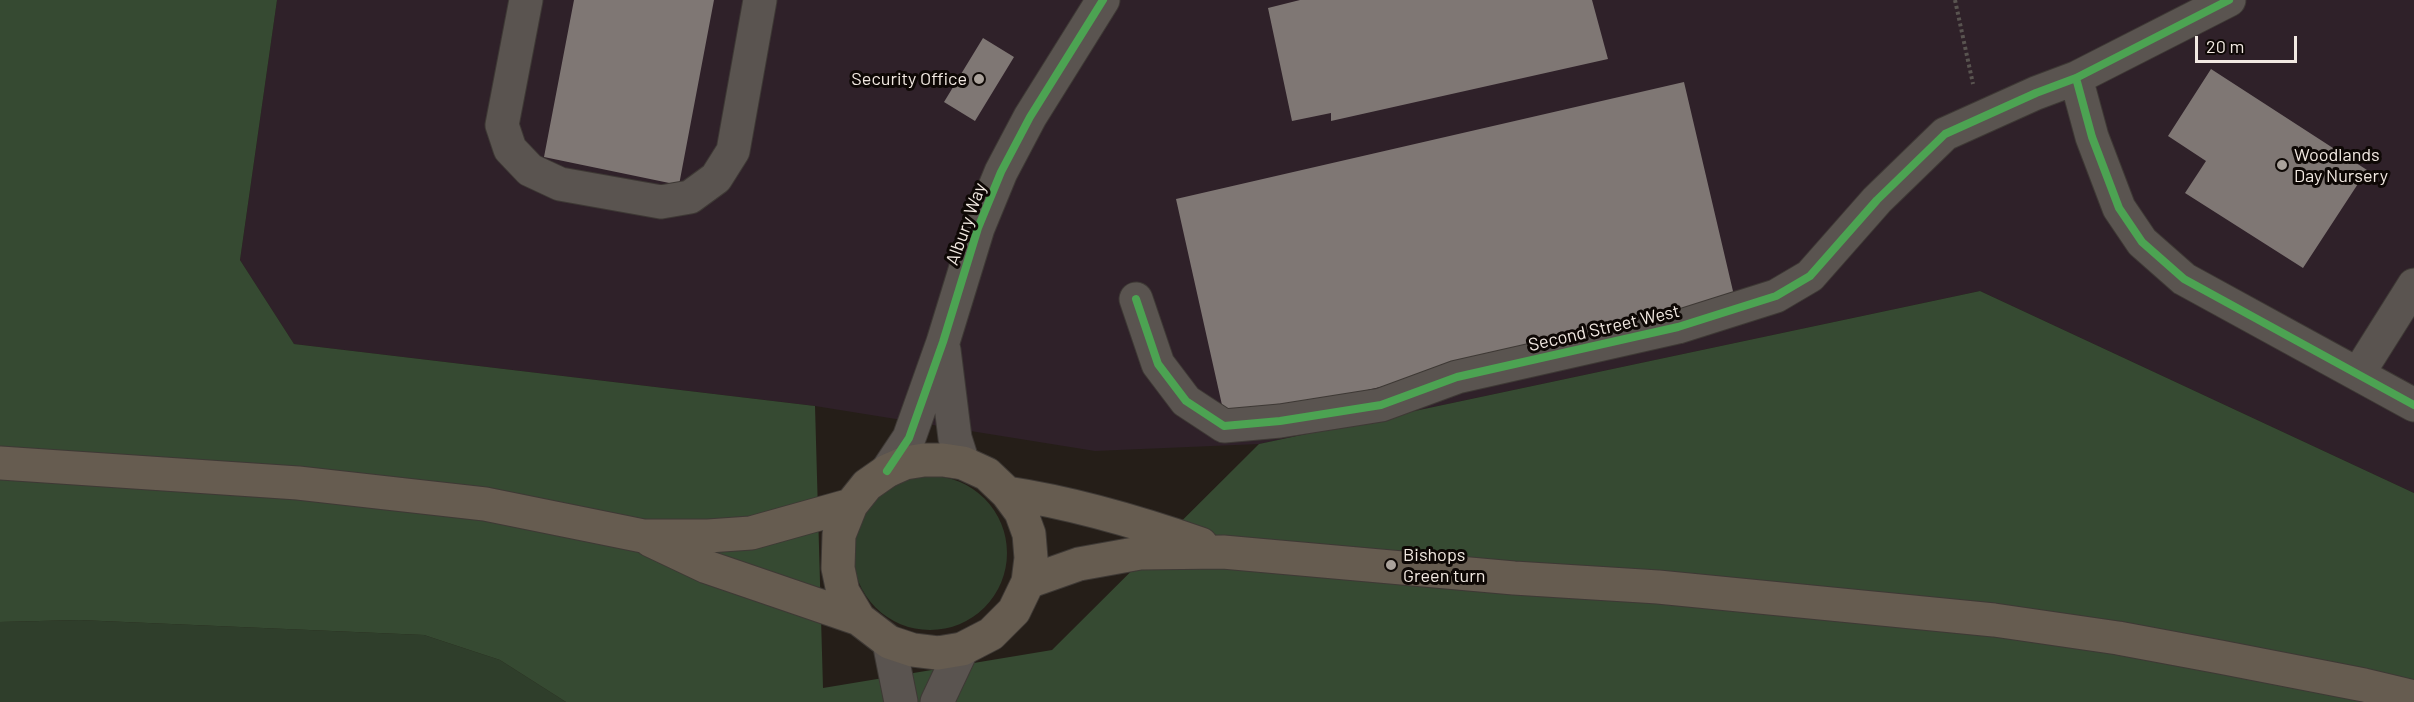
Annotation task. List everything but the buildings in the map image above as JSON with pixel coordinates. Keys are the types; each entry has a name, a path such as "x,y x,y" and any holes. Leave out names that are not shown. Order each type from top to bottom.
{"highway":[{"path":"643,536 707,567 859,620 890,642 913,650 938,652 962,649 991,634 1014,611 1028,582 1031,558 1029,534 1021,512 1007,493 987,474 963,463 944,460 905,463 887,471 867,485 851,505 839,535 838,567 843,592 859,620"},
{"path":"0,463 298,483 485,504 643,536 708,536 751,533 851,505"},
{"path":"1007,493 1053,500 1088,509 1145,525 1223,552"},
{"path":"1028,582 1079,564 1140,553 1223,552 1514,578 1658,587 1994,620 2118,638 2364,685 2414,697"}],"street":[{"path":"526,0 502,125 510,149 530,170 560,184 661,202 690,197 716,178 733,151 760,0"},
{"name":"Albury Way","path":"887,471 909,438 944,342 978,228 1001,172 1030,117 1103,0"},
{"name":"Second Street West","path":"1136,299 1158,364 1186,401 1224,426 1280,421 1381,405 1457,377 1678,327 1776,296 1810,276 1877,200 1945,134 2036,93 2076,78 2229,0"},
{"path":"2076,78 2092,137 2119,208 2142,242 2184,279 2414,405"},
{"path":"2358,374 2414,285"},
{"name":"Albury Way","path":"944,342 955,438 963,463"},
{"path":"890,642 901,702"},
{"path":"937,702 962,649"}],"path":[{"path":"1955,0 1981,118"}],"shaded area":[{"path":"277,0 2414,0 2414,493 1980,291 1259,444 1095,451 815,406 294,344 240,260"}],"green space":[{"path":"0,0 277,0 240,260 294,344 815,406 823,688 1052,650 1259,444 1980,291 2414,493 2414,702 566,702 500,660 424,635 79,620 0,622"},
{"path":"930,476 945,477 960,482 985,498 1001,523 1006,538 1006,568 1001,583 985,608 960,624 945,629 930,630 915,629 900,624 875,608 859,583 854,568 853,553 854,538 859,523 875,498 900,482 915,477"},
{"path":"79,620 424,635 500,660 566,702 0,702 0,622"}],"cycle path":[{"path":"887,471 909,438 943,342 978,228 1001,172 1030,117 1103,0"},
{"path":"1136,299 1158,364 1186,401 1224,426 1280,421 1381,405 1457,377 1678,327 1776,296 1810,276 1877,200 1945,134 2036,93 2076,78 2229,0"},
{"path":"2076,78 2092,137 2119,208 2142,242 2184,279 2414,405"}],"place":[{"name":"Security Office","path":"979,79"},
{"name":"Woodlands Day Nursery","path":"2282,165"},
{"name":"Bishops Green turn","path":"1391,565"}]}
